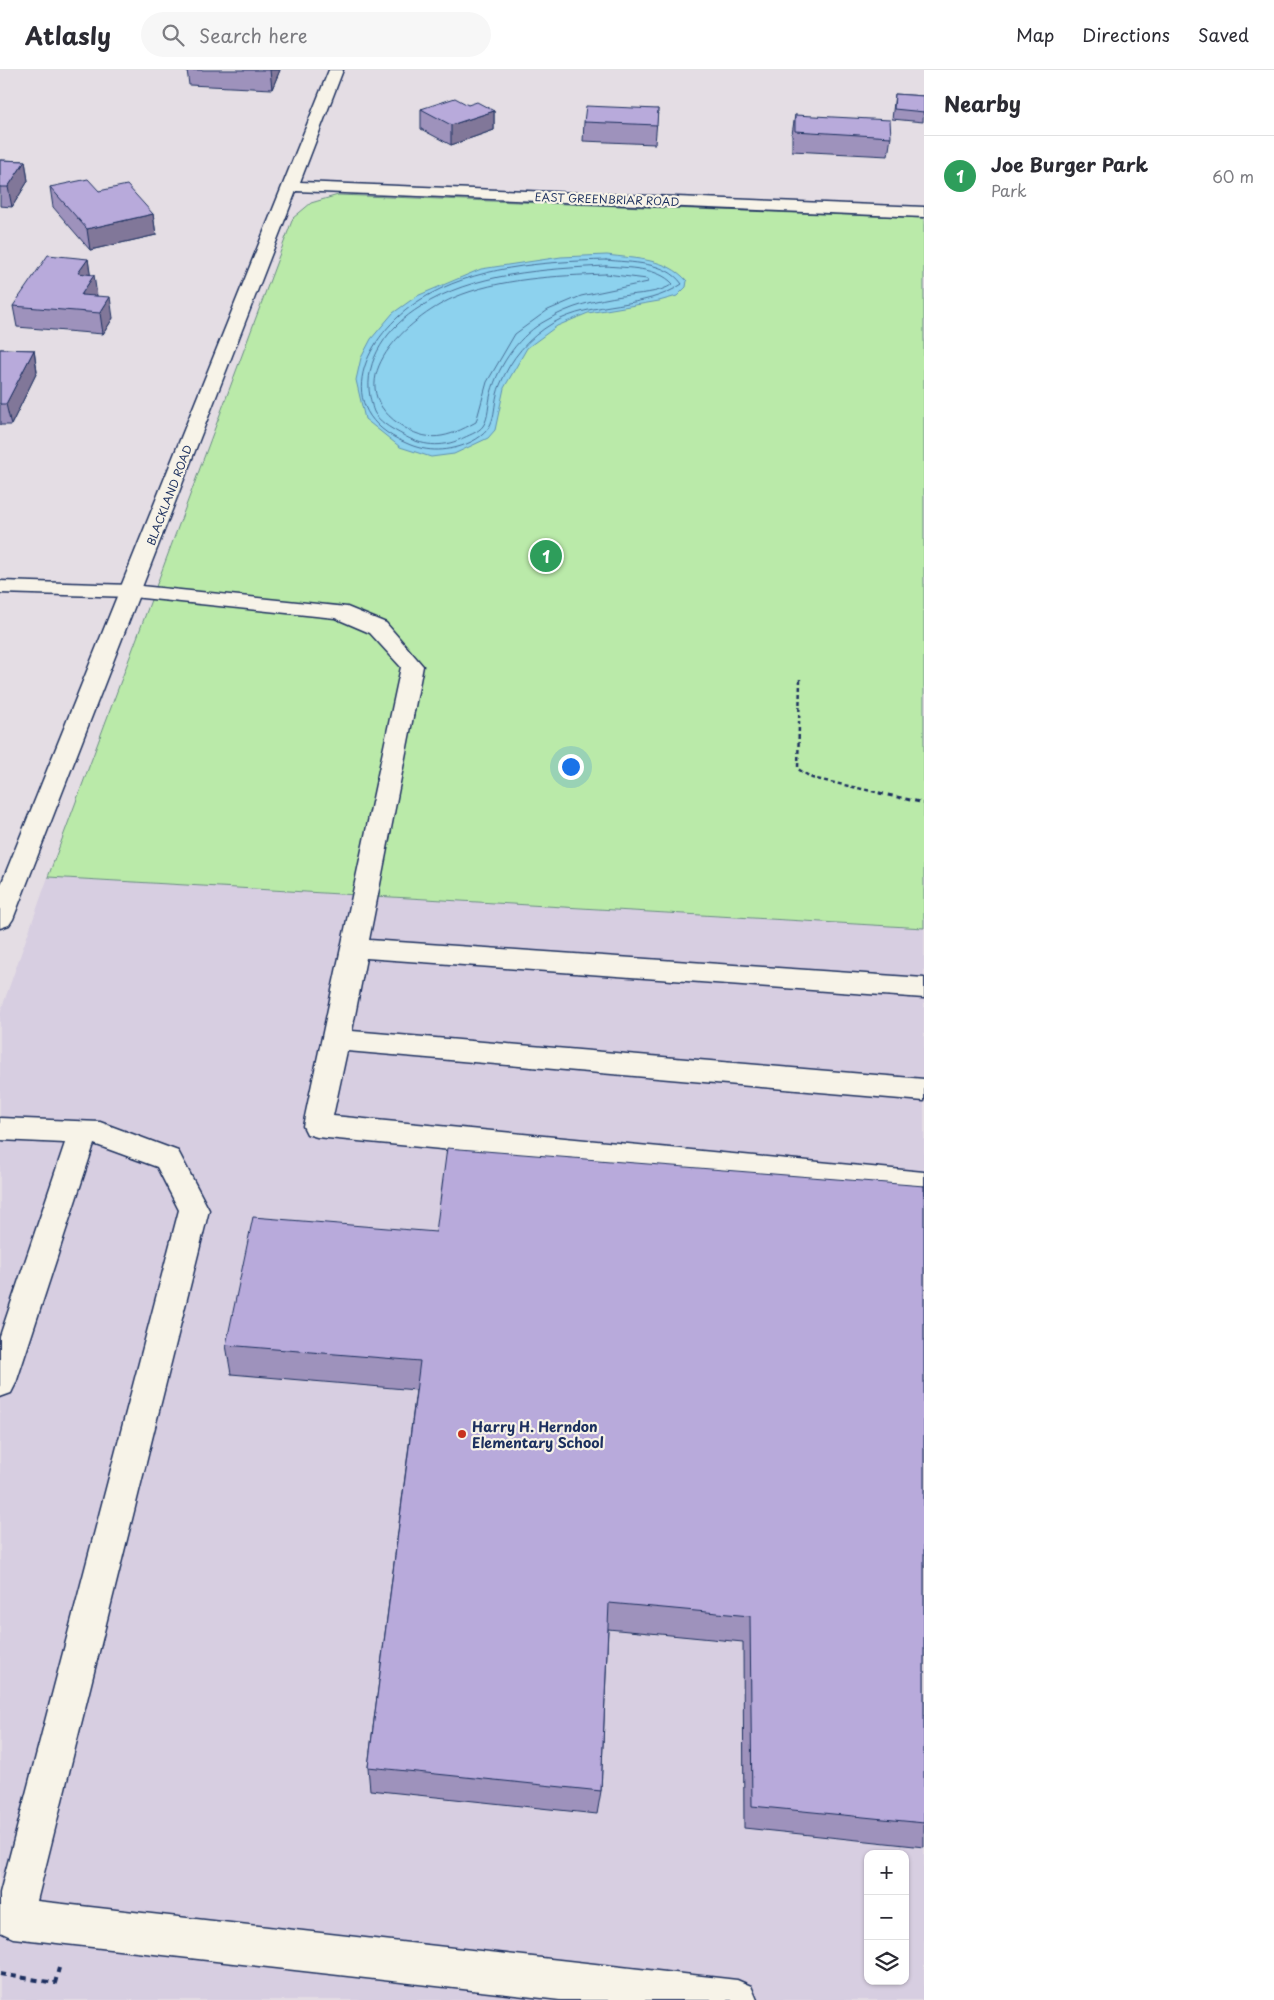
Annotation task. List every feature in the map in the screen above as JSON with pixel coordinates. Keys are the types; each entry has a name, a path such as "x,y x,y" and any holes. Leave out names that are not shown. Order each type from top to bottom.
{"street":[{"name":"BLACKLAND ROAD","path":"0,919 336,70"},
{"name":"EAST GREENBRIAR ROAD","path":"290,186 924,212"},
{"path":"0,588 131,591 339,612 378,628 412,666 317,1126 924,1184"},
{"path":"354,948 924,988"},
{"path":"336,1040 924,1090"},
{"path":"0,1129 100,1133 168,1160 194,1210 6,1917 737,2000"},
{"path":"0,1383 82,1132"}],"path":[{"path":"800,679 798,769 812,778 924,803"}],"shaded area":[{"name":"Harry H. Herndon Elementary School","path":"48,877 924,928 924,2000 0,2000 0,1013"}],"green space":[{"path":"338,195 924,218 924,928 48,877 293,218 311,203"}],"water":[{"path":"607,255 650,261 670,268 687,281 686,287 677,296 659,301 588,313 557,326 527,348 504,388 495,430 488,438 454,454 431,457 400,447 365,419 356,380 361,358 371,339 393,313 417,296 481,269 561,257"}],"building":[{"path":"895,94 924,96 924,112 894,109"},
{"path":"455,98 468,105 477,102 494,111 451,125 421,109"},
{"path":"586,106 658,109 657,125 584,122"},
{"path":"795,115 890,120 891,137 795,131"},
{"path":"0,160 25,161 8,187 0,187"},
{"path":"88,179 99,191 127,185 153,214 87,229 50,187"},
{"path":"48,255 88,259 78,273 94,275 81,295 110,297 100,313 13,306"},
{"path":"0,349 34,350 6,404 0,404"},
{"path":"447,1148 924,1186 924,1823 752,1806 750,1616 609,1603 601,1791 368,1767 420,1361 226,1345 253,1217 436,1232"}],"place":[{"name":"Joe Burger Park","path":"546,556"},
{"name":"Harry H. Herndon Elementary School","path":"462,1434"}]}
